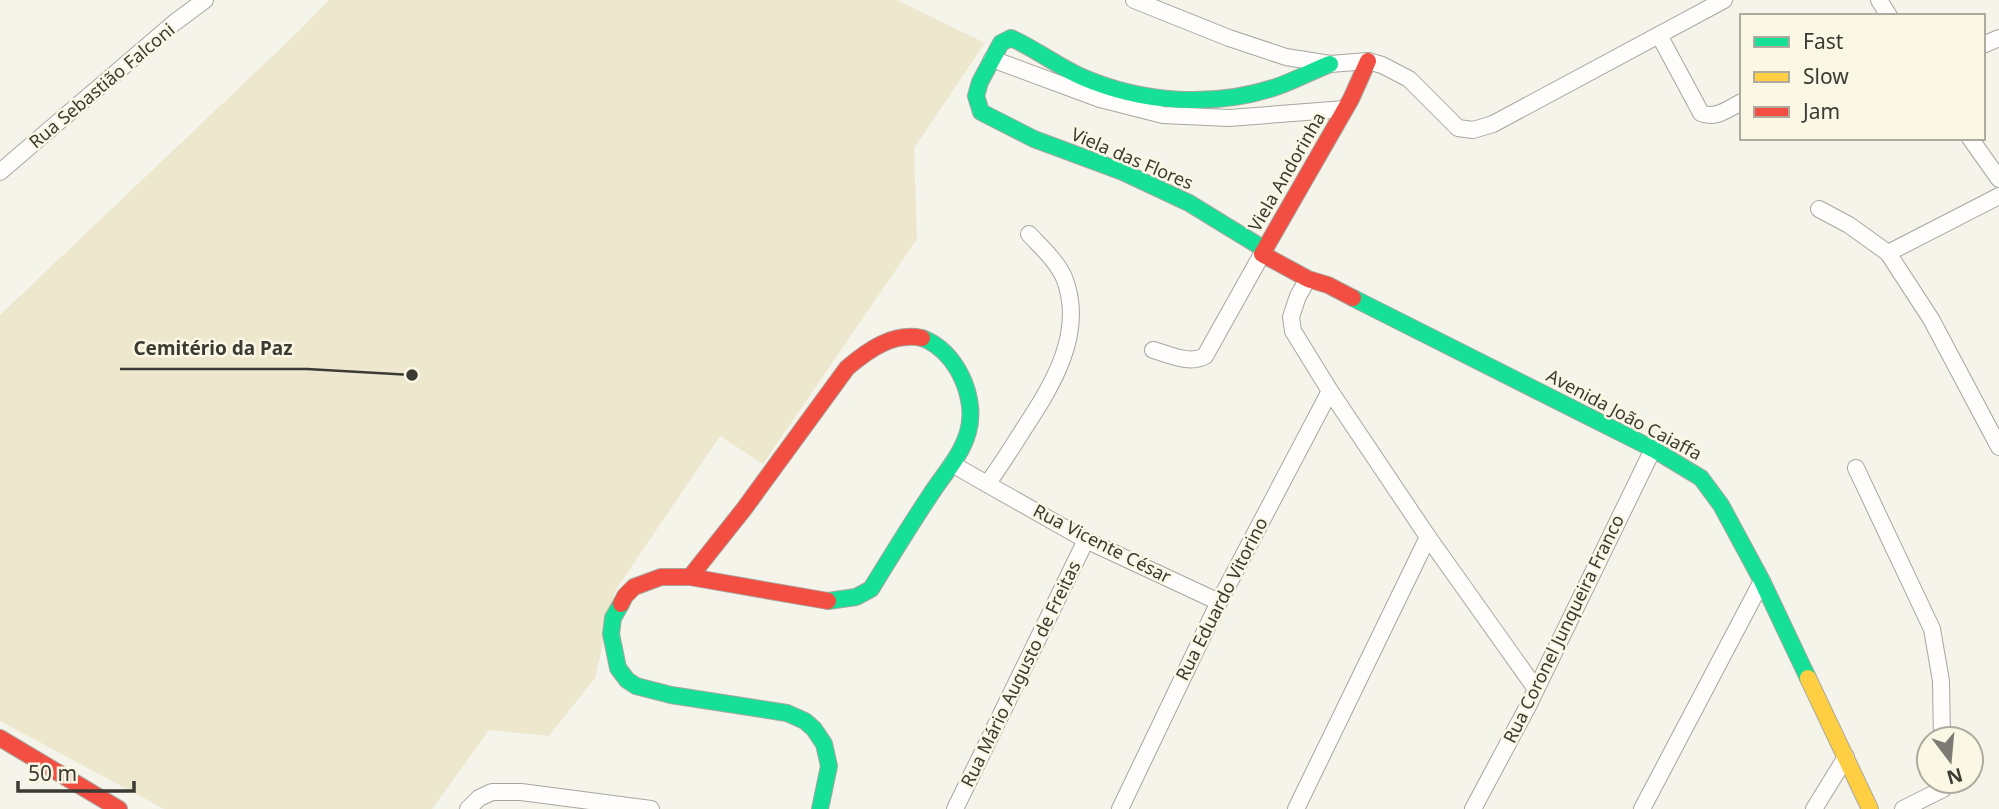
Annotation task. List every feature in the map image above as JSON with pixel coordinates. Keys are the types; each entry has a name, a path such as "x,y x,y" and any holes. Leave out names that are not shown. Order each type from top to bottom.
{"street":[{"name":"Rua Sebastião Falconi","path":"0,172 174,23 205,0"},
{"path":"1134,0 1228,38 1286,57 1330,64 1368,61 1382,65 1409,79 1458,128 1473,130 1493,124 1724,0"},
{"path":"1659,35 1700,113 1706,116 1717,114 1740,103"},
{"path":"1330,64 1274,87 1214,100 1185,101 1158,98 1080,76 1011,38 1001,43 992,59 1100,99 1163,115 1229,118 1345,109"},
{"name":"Viela das Flores","path":"992,59 977,91 977,103 981,112 1025,135 1124,172 1189,203 1263,252"},
{"name":"Viela Andorinha","path":"1308,279 1263,252 1345,109 1368,61"},
{"path":"1971,140 1999,179"},
{"path":"1888,253 1999,196"},
{"path":"1819,209 1849,225 1888,253 1931,319 1999,447"},
{"path":"987,484 1055,379 1069,334 1070,297 1065,280 1051,257 1028,234"},
{"path":"1153,350 1190,361 1205,356 1263,252"},
{"path":"1308,279 1298,296 1291,317 1293,331 1427,537 1535,689"},
{"name":"Avenida João Caiaffa","path":"1308,279 1328,285 1653,449 1701,478 1709,487 1762,581 1870,809"},
{"path":"690,577 744,509 847,368 873,348 901,338 929,341 946,355 958,371 969,401 969,430 952,464 871,589 856,597 831,601 690,577 661,577 634,587 625,596 613,618 611,634 618,668 627,680 636,685 671,695 787,713 814,729 824,744 829,766 820,809"},
{"name":"Rua Eduardo Vitorino","path":"1120,809 1219,602 1330,391"},
{"name":"Rua Coronel Junqueira Franco","path":"1472,809 1535,689 1653,449"},
{"name":"Rua Vicente César","path":"952,464 1086,540 1219,602"},
{"path":"1856,468 1932,629 1941,681 1942,725"},
{"path":"1296,809 1427,537"},
{"name":"Rua Mário Augusto de Freitas","path":"955,809 1086,540"},
{"path":"1642,809 1762,581"},
{"path":"0,738 119,809"},
{"path":"1815,809 1846,757"},
{"path":"468,809 479,798 492,792 521,792 651,809"},
{"path":"1903,809 1932,795"}],"shaded area":[{"path":"329,0 897,0 985,43 914,148 917,239 763,464 720,436 615,591 595,678 549,736 489,730 432,809 164,809 0,721 0,315"}],"traffic: fast":[{"path":"1264,249 1189,203 1123,172 1034,139 981,112 976,96 980,82 1001,43 1011,38 1073,73 1105,86 1178,100 1252,94 1283,85 1330,64"},
{"path":"1353,298 1653,449 1701,478 1721,505 1762,581 1808,678"},
{"path":"828,601 856,597 871,589 965,441 970,405 962,377 945,353 922,338"},
{"path":"621,604 613,618 611,634 618,668 627,680 636,686 671,695 787,713 805,721 814,729 824,744 829,766 820,809"}],"traffic: slow":[{"path":"1808,678 1870,809"}],"traffic: jam":[{"path":"1353,298 1328,285 1308,279 1262,254 1351,99 1368,61"},
{"path":"690,577 744,509 847,368 872,349 891,340 922,338"},
{"path":"621,604 634,587 661,577 690,577 828,601"},
{"path":"0,738 119,809"}],"place":[{"name":"Cemitério da Paz","path":"412,375"}]}
